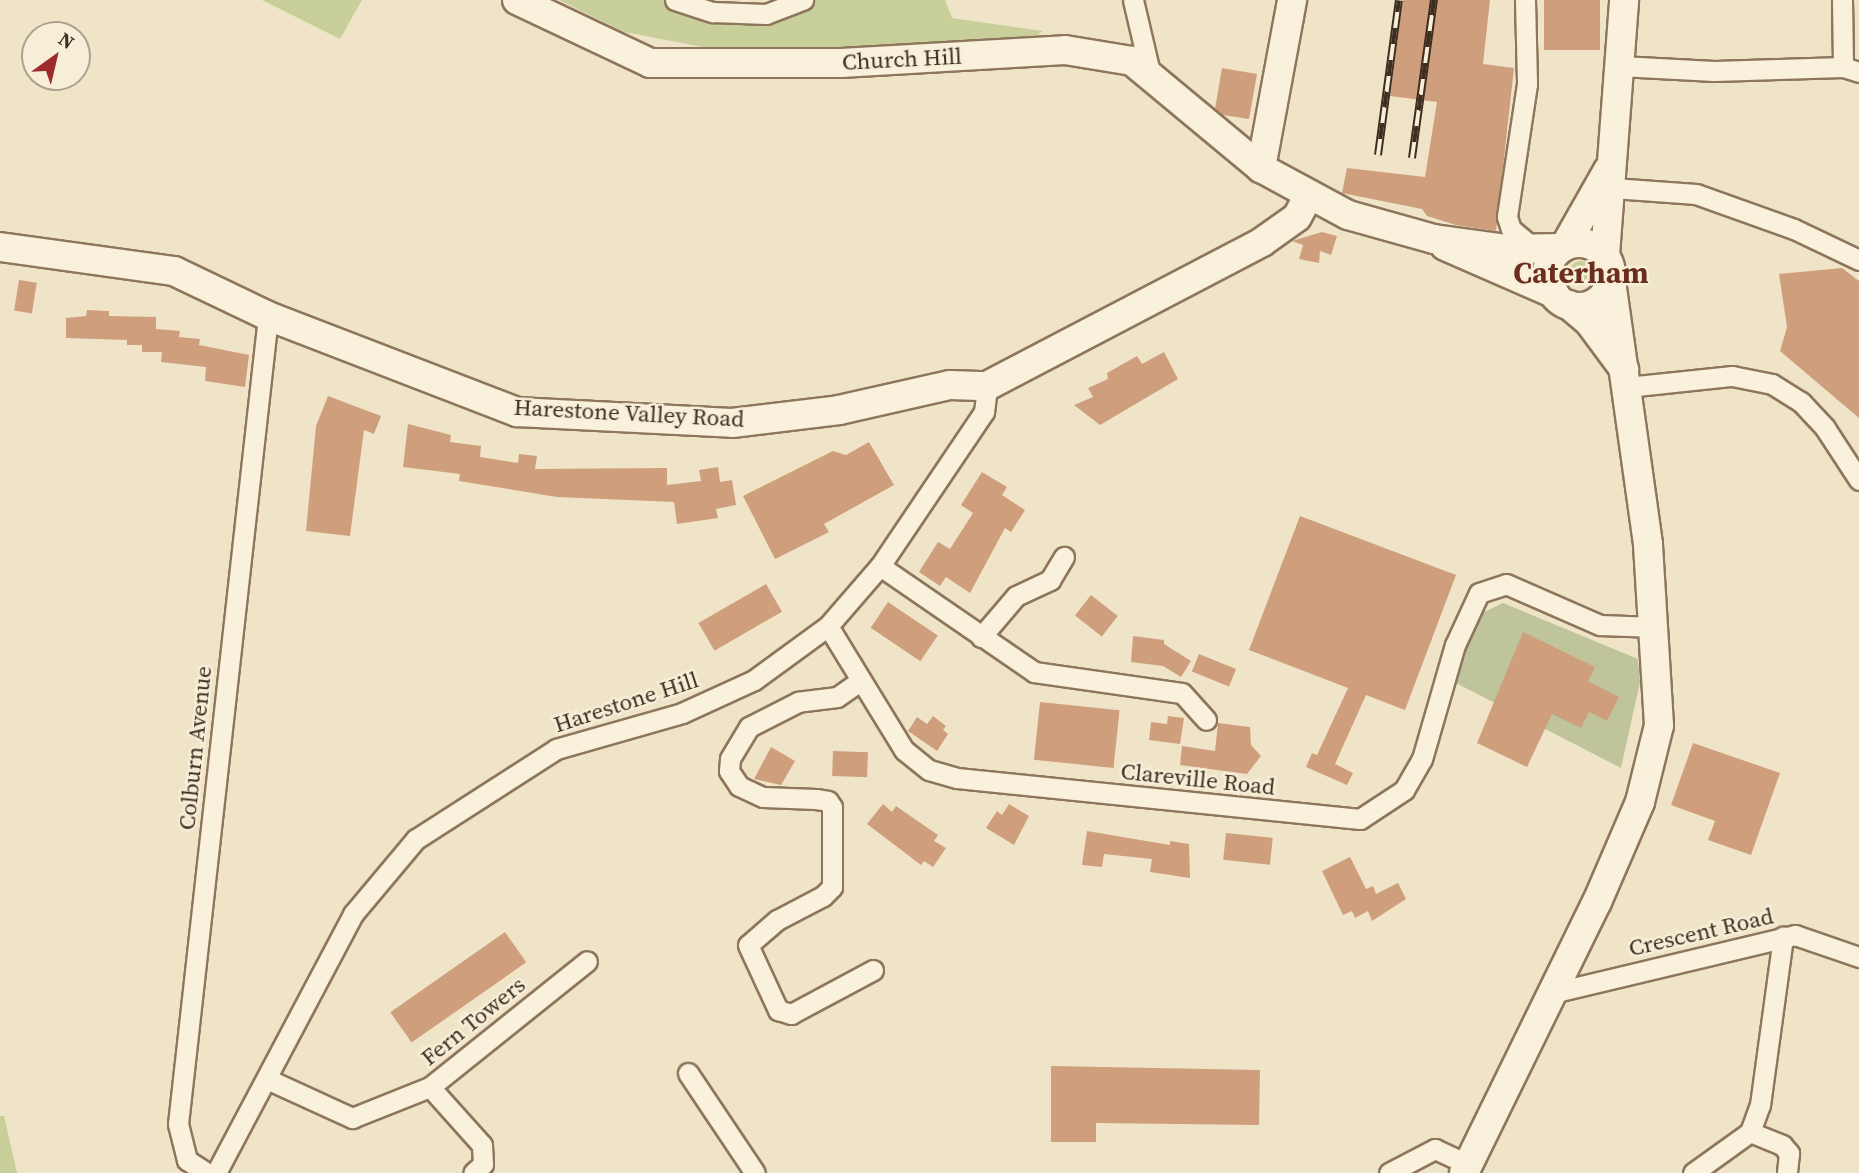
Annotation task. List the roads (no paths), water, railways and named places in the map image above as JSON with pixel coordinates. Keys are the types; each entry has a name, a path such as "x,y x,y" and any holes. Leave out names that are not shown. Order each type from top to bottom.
{"main road":[{"name":"Church Hill","path":"517,0 650,63 841,63 1065,50 1132,61 1261,168 1348,215 1434,239"},
{"path":"1261,168 1292,0"},
{"path":"1466,1168 1552,993 1640,802 1659,724 1656,628 1625,378 1608,268 1624,0"},
{"path":"1562,299 1548,268 1554,249 1612,177"},
{"name":"Harestone Valley Road","path":"0,247 174,271 268,316 517,412 732,423 839,410 950,385 987,386 1262,242 1297,217 1309,195"},
{"path":"1434,239 1554,249 1581,243 1608,268"},
{"path":"1434,239 1456,253 1562,299 1589,322 1625,378"},
{"path":"1562,299 1599,300 1608,268"}],"street":[{"path":"675,0 713,12 766,14 803,0"},
{"path":"1133,0 1151,78"},
{"path":"1525,0 1527,84 1507,217 1518,237 1554,249"},
{"path":"1620,66 1714,71 1851,69 1842,0"},
{"path":"1612,177 1696,194 1794,229 1859,260"},
{"name":"Colburn Avenue","path":"207,1173 187,1160 178,1124 268,316"},
{"path":"1625,378 1746,375 1772,384 1801,402 1825,428 1859,480"},
{"name":"Harestone Hill","path":"215,1173 353,914 416,839 556,749 682,713 763,674 828,626 880,566 984,412 987,386"},
{"path":"981,637 1016,596 1050,580 1064,556"},
{"path":"880,566 1034,672 1182,693 1206,720"},
{"name":"Clareville Road","path":"828,626 904,750 929,771 957,778 1360,819 1404,790 1422,760 1455,645 1479,593 1506,584 1600,625 1656,628"},
{"path":"860,681 837,698 798,702 749,727 730,759 729,771 739,786 762,797 816,799 828,801 832,807 832,887 824,896 777,920 748,945 779,1010 791,1014 873,970"},
{"name":"Crescent Road","path":"1552,993 1795,935 1859,957"},
{"path":"1693,1173 1750,1132 1760,1105 1783,937"},
{"name":"Fern Towers","path":"267,1079 352,1118 430,1087 587,961"},
{"path":"688,1073 755,1173"},
{"path":"430,1087 482,1144 483,1164 474,1173"},
{"path":"1750,1132 1782,1144 1789,1153 1787,1173"},
{"path":"1389,1173 1435,1149 1466,1168"}],"railway":[{"path":"1378,155 1399,0"},
{"path":"1412,158 1434,0"}],"district":[{"name":"Caterham","path":"1581,273"}]}
